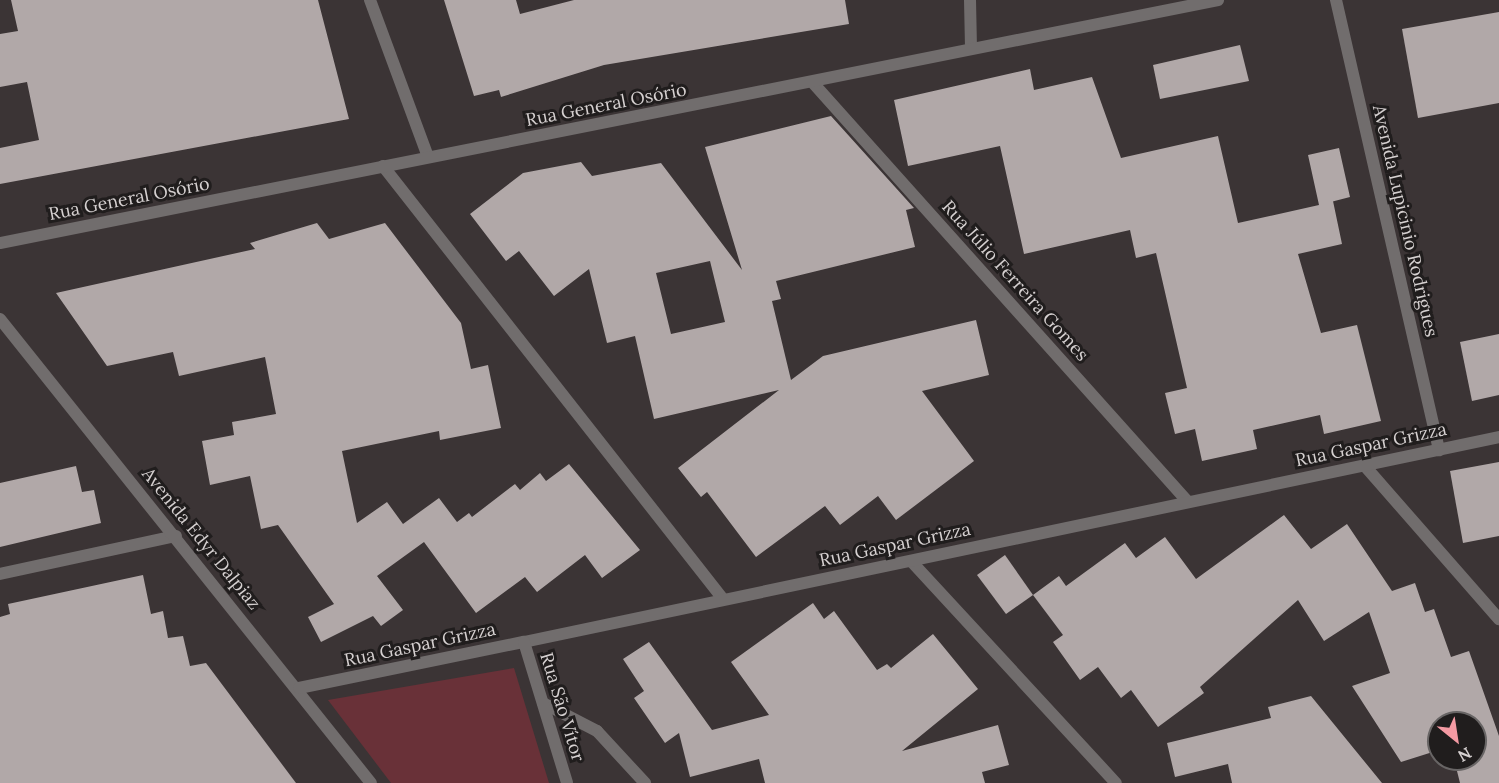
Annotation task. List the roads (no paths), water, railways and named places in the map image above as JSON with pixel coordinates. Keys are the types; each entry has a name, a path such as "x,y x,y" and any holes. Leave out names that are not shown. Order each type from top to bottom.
{"street":[{"path":"370,0 428,157"},
{"path":"970,0 971,47"},
{"name":"Rua General Osório","path":"0,243 428,157 814,84 971,47 1218,0"},
{"name":"Avenida Lupicinio Rodrigues","path":"1336,0 1439,450"},
{"name":"Rua Júlio Ferreira Gomes","path":"814,84 1188,502"},
{"path":"383,166 723,600"},
{"name":"Avenida Edyr Dalpiaz","path":"0,320 299,688 371,783"},
{"name":"Rua Gaspar Grizza","path":"299,688 1499,437"},
{"path":"1364,465 1499,619"},
{"path":"0,573 176,536"},
{"path":"911,561 1116,783"},
{"name":"Rua São Vítor","path":"524,642 567,783"},
{"path":"543,703 597,731 645,783"}]}
